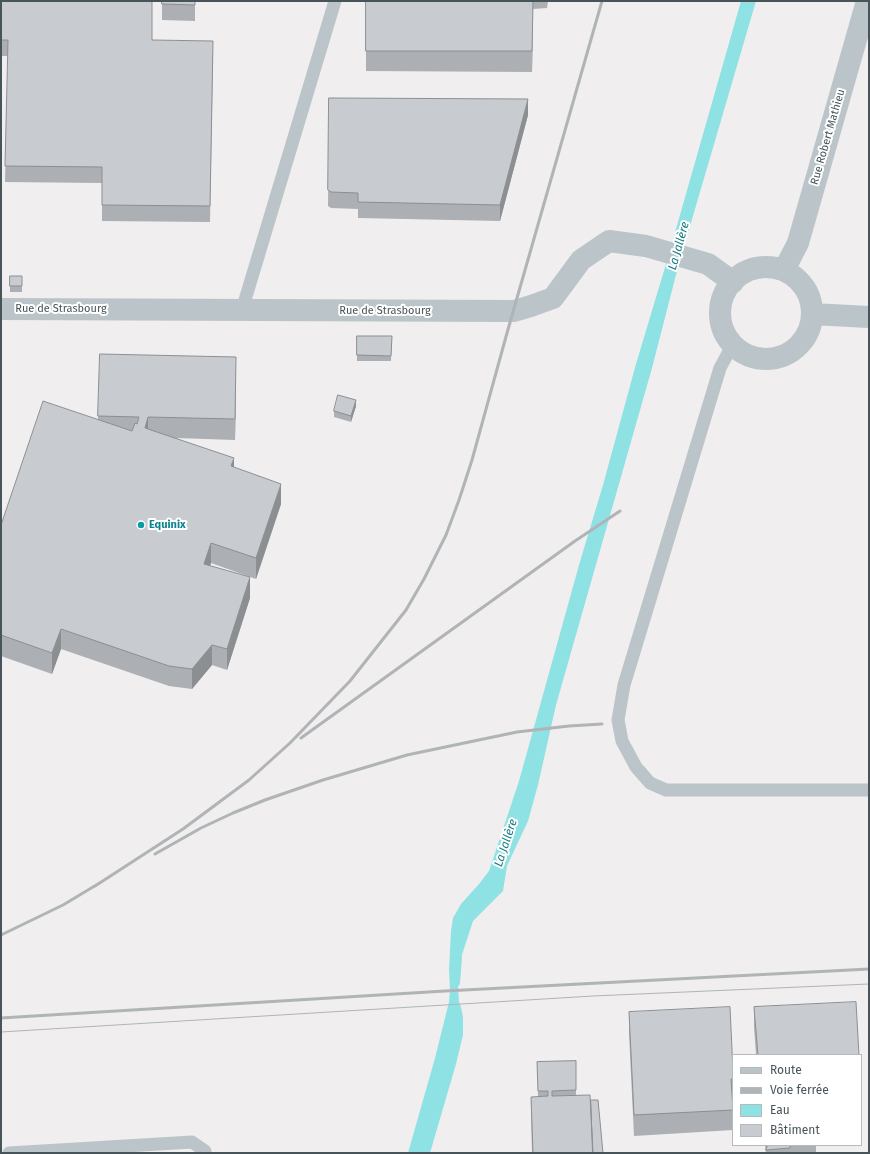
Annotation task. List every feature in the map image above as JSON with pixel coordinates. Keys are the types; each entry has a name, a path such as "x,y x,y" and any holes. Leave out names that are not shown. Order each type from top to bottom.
{"street":[{"name":"Rue Robert Mathieu","path":"784,270 798,243 867,1"},
{"name":"Rue de Strasbourg","path":"1,309 514,311 553,298 581,260 608,241 646,246 708,264 732,282"},
{"path":"770,267 784,270 796,277 805,288 811,300 812,314 810,327 804,339 795,350 783,356 770,359 756,358 743,353 732,344 725,333 721,320 721,306 725,293 732,282 743,273 756,268 770,267"},
{"path":"812,314 869,317"}],"lane":[{"path":"242,310 335,1"},
{"path":"732,344 720,368 624,685 618,720 622,741 636,766 650,782 666,790 869,790"},
{"path":"9,1153 61,1152 192,1142 205,1151 205,1153"}],"water":[{"path":"741,1 756,1 678,267 652,368 556,705 538,785 528,821 507,866 503,891 473,921 457,970 459,1002 463,1017 463,1035 430,1153 408,1153 449,1002 449,970 453,918 461,904 489,871 519,781 636,364"}],"building":[{"path":"1,1 152,1 152,40 213,41 210,206 102,205 102,167 5,166 8,40 1,40"},
{"path":"162,1 195,1 195,5 162,4"},
{"path":"366,1 533,1 532,51 366,51"},
{"path":"329,98 528,99 500,205 358,202 358,193 331,192 328,190"},
{"path":"10,276 22,276 22,286 10,286"},
{"path":"357,336 392,336 391,356 357,355"},
{"name":"Equinix","path":"100,354 236,357 235,419 148,417 145,428 234,458 231,466 281,484 256,558 211,543 204,564 250,577 227,649 212,645 192,669 169,666 61,629 52,653 1,635 1,525 43,401 132,431 135,423 137,424 139,417 98,416"},
{"path":"338,395 356,400 351,416 334,411"},
{"path":"856,1002 859,1054 758,1054 754,1007"},
{"path":"730,1007 732,1054 732,1110 634,1115 629,1012"},
{"path":"576,1061 576,1090 552,1091 552,1096 590,1095 593,1153 533,1153 531,1097 548,1096 548,1091 538,1091 537,1062"},
{"path":"591,1100 598,1100 603,1153 593,1153"},
{"path":"768,1146 790,1146 790,1148 766,1150"}],"waterway":[{"name":"La Jallère","path":"457,983 459,958"}],"tram line":[{"path":"1,1032 593,996 869,984"}],"railway":[{"path":"95,886 183,829 249,780 290,743 350,681 406,610 424,579 446,535 472,460 602,1"},
{"path":"301,738 575,541 620,511"},
{"path":"155,854 201,828 265,800 323,780 407,755 517,732 602,724"},
{"path":"1,935 63,905 98,884"},
{"path":"1,1018 445,991 869,969"}],"place":[{"name":"Equinix","path":"141,525"}]}
